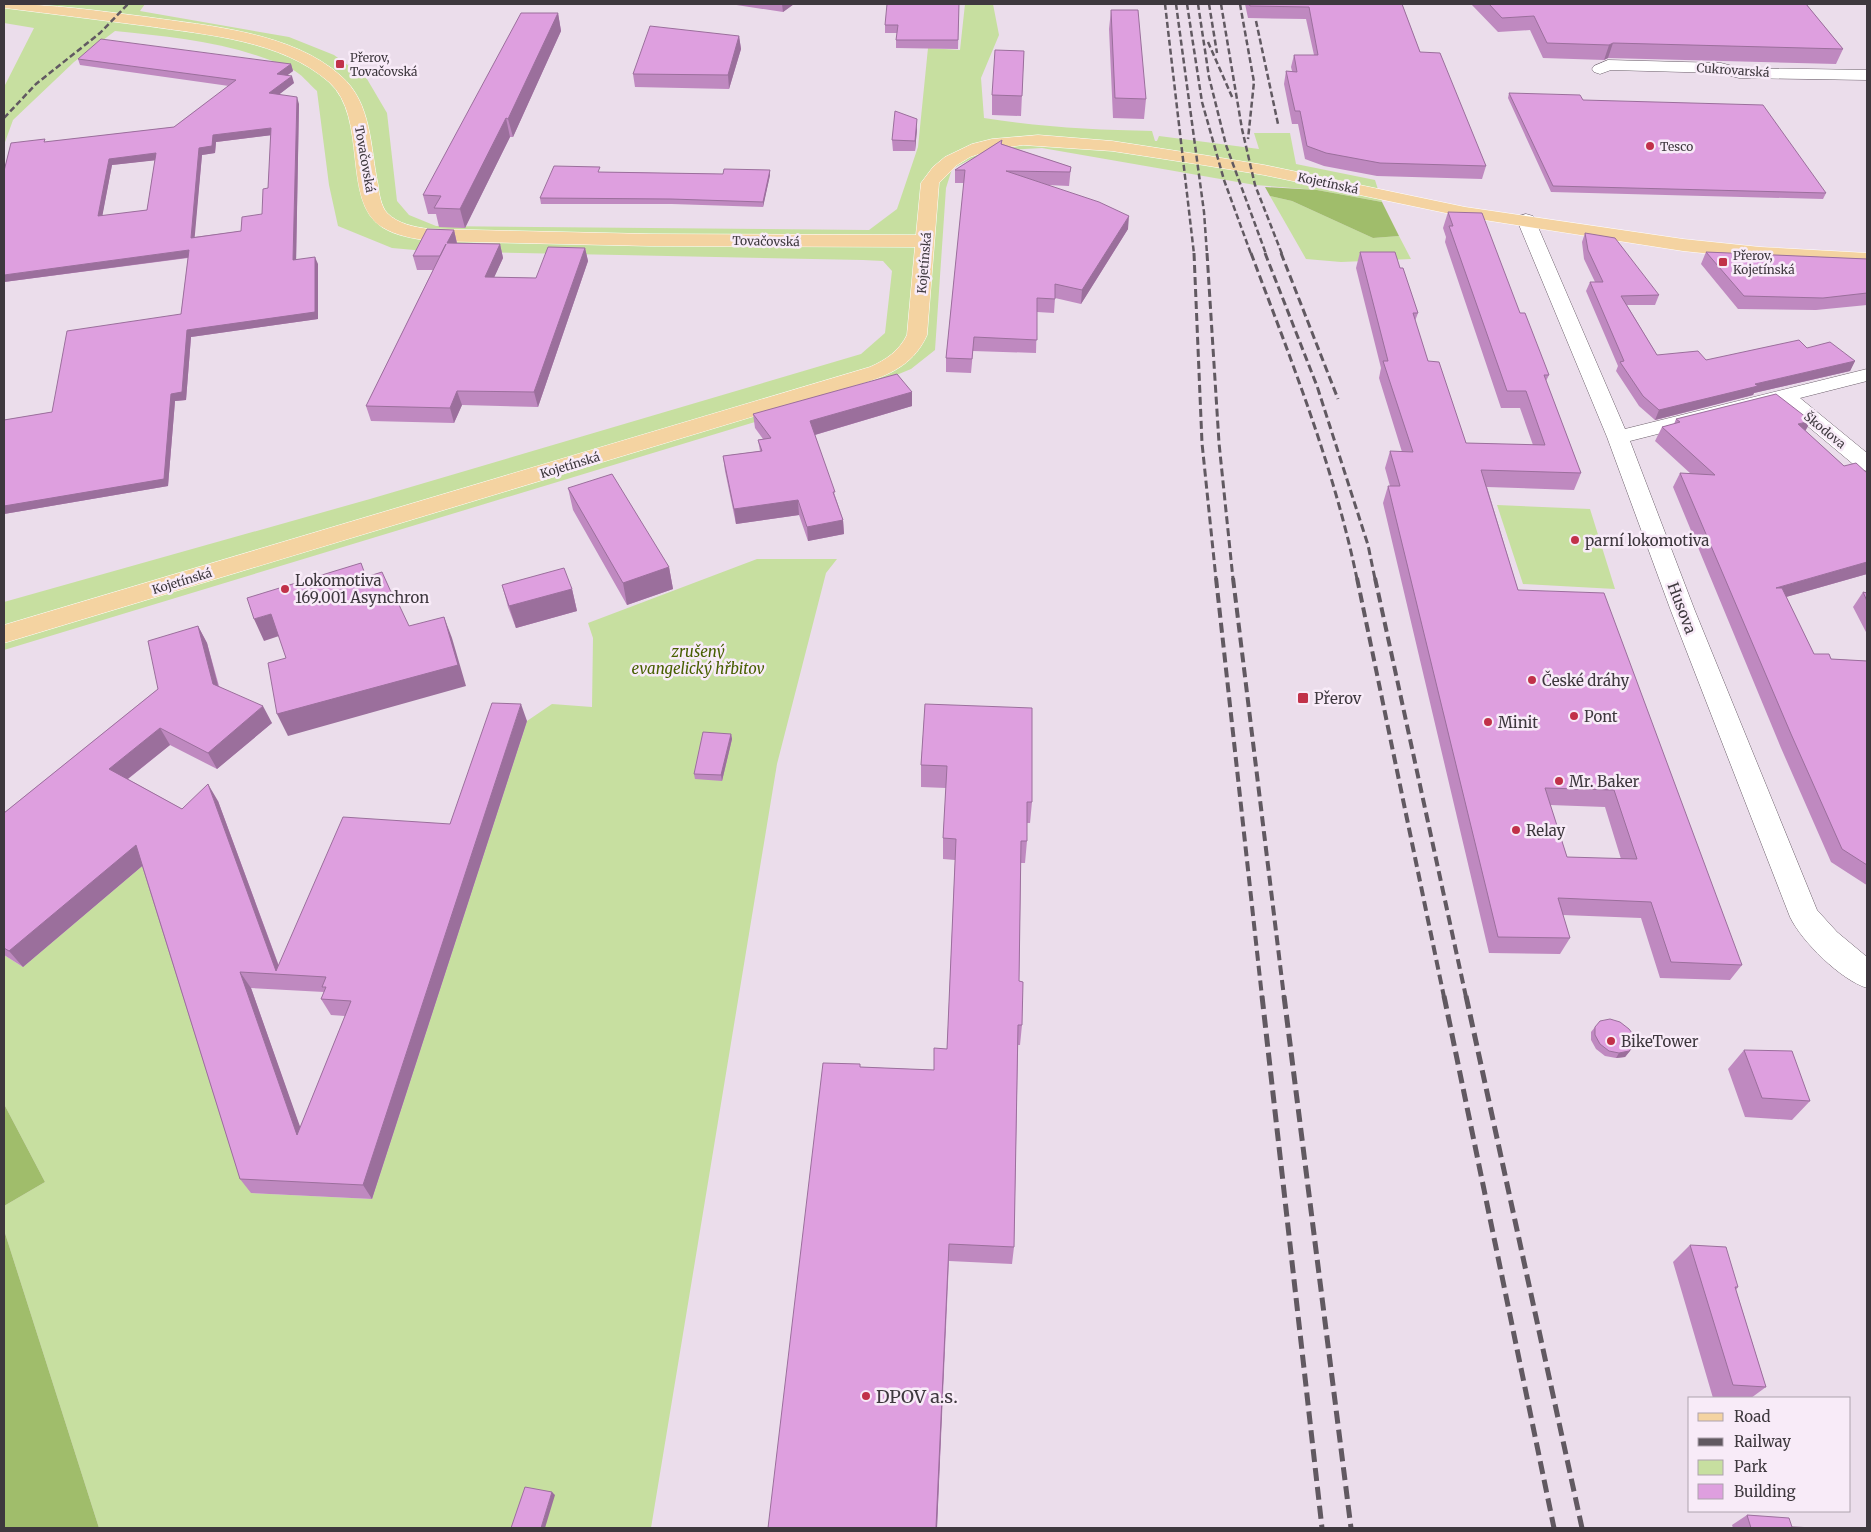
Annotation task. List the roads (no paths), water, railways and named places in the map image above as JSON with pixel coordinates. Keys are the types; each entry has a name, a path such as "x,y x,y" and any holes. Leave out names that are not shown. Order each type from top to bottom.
{"main road":[{"name":"Tovačovská","path":"5,4 218,33 272,46 309,61 336,79 346,91 353,104 361,132 366,172 375,209 381,218 390,224 410,232 429,235 650,240 926,241"},
{"name":"Kojetínská","path":"4,634 882,370 904,355 914,343 917,335 930,183 949,161 961,154 987,145 1023,140 1112,146 1264,170 1465,212 1684,245 1760,253 1867,259"}],"street":[{"name":"Cukrovarská","path":"1600,69 1608,65 1721,68 1739,73 1867,75"},
{"name":"Husova","path":"1526,220 1618,437 1683,611 1805,917 1835,950 1867,975"},
{"name":"Škodova","path":"1618,437 1867,375"},
{"name":"Škodova","path":"1783,395 1867,464"}],"railway":[{"path":"4,118 36,84 100,33 128,4"},
{"path":"1165,4 1194,254"},
{"path":"1176,4 1204,212 1207,254"},
{"path":"1187,4 1202,102 1224,180 1251,254"},
{"path":"1198,4 1209,77 1226,145 1266,254"},
{"path":"1209,4 1217,53"},
{"path":"1221,4 1242,129 1255,185 1282,254"},
{"path":"1240,4 1254,82 1248,139"},
{"path":"1256,21 1278,124"},
{"path":"1208,42 1233,99"},
{"path":"1194,253 1202,443 1216,579"},
{"path":"1207,253 1219,443 1233,579"},
{"path":"1251,253 1324,455 1357,579"},
{"path":"1265,253 1317,386 1368,545 1375,579"},
{"path":"1281,253 1338,399"},
{"path":"1216,578 1262,997"},
{"path":"1233,578 1284,997"},
{"path":"1357,578 1444,997"},
{"path":"1375,578 1466,997"},
{"path":"1262,996 1322,1528"},
{"path":"1284,996 1351,1528"},
{"path":"1444,996 1554,1528"},
{"path":"1466,996 1582,1528"}],"place":[{"name":"Přerov, Tovačovská","path":"340,64"},
{"name":"Tesco","path":"1650,146"},
{"name":"Přerov, Kojetínská","path":"1723,262"},
{"name":"parní lokomotiva","path":"1575,540"},
{"name":"Lokomotiva 169.001 Asynchron","path":"285,589"},
{"name":"České dráhy","path":"1532,680"},
{"name":"Přerov","path":"1303,698"},
{"name":"Pont","path":"1574,716"},
{"name":"Minit","path":"1488,722"},
{"name":"Mr. Baker","path":"1559,781"},
{"name":"Relay","path":"1516,830"},
{"name":"BikeTower","path":"1611,1041"},
{"name":"DPOV a.s.","path":"866,1396"}],"park label":[{"name":"zrušený evangelický hřbitov","path":"698,660"}]}
